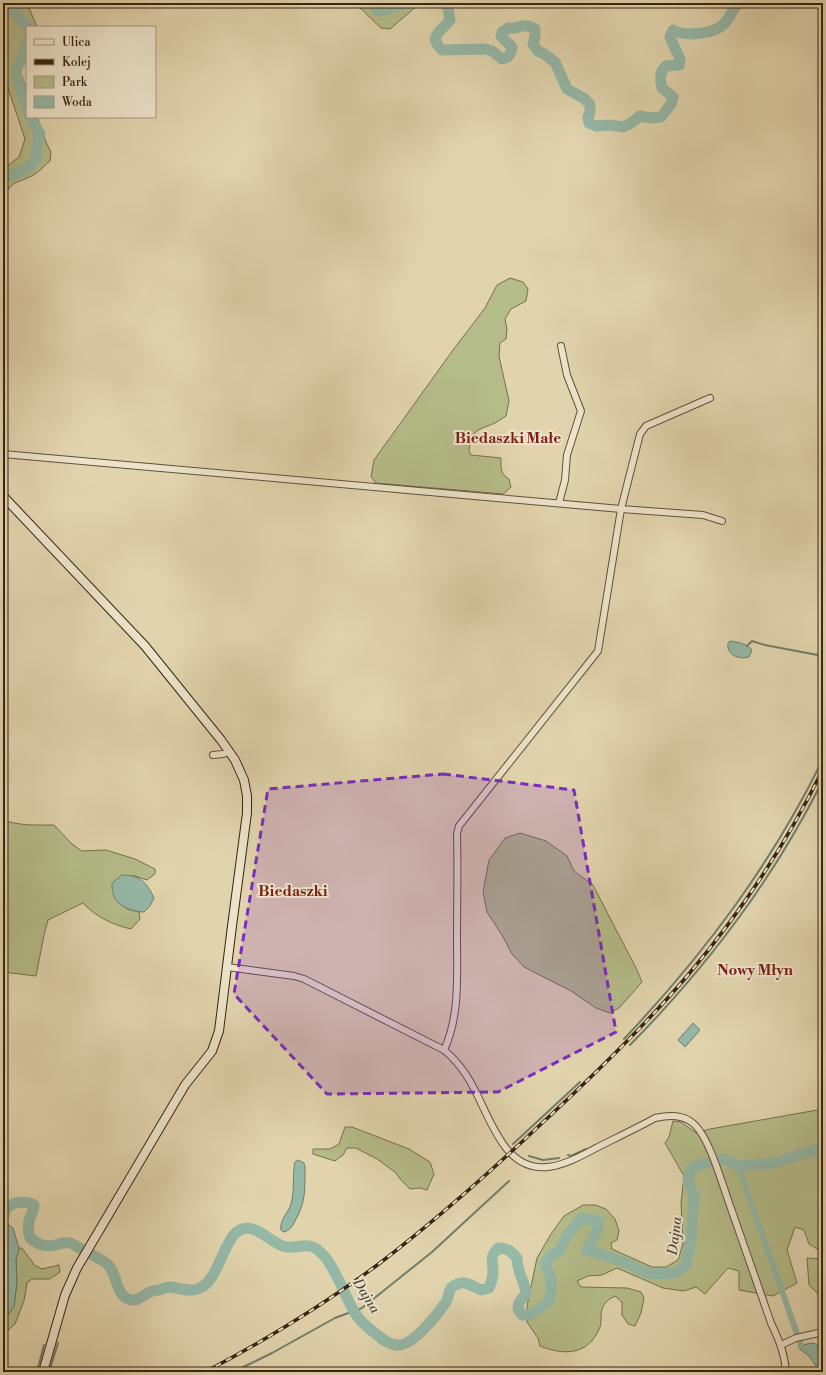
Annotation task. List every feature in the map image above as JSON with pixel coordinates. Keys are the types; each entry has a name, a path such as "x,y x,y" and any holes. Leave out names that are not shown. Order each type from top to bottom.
{"main road":[{"path":"3,496 145,646 229,752 239,767 246,787 248,805 221,1022 214,1046 206,1059 185,1085 77,1268 65,1295 43,1372"}],"street":[{"path":"559,503 565,480 568,455 581,411 567,375 561,346"},
{"path":"444,1050 450,1037 457,988 457,834 459,826 598,651 621,509 640,434 646,426 710,398"},
{"path":"3,454 703,515 722,521"},
{"path":"213,755 229,752"},
{"path":"227,967 294,976 304,979 444,1050 455,1059 464,1071 504,1145 515,1157 530,1165 548,1168 567,1163 655,1118 666,1116 684,1118 694,1124 701,1131 719,1174 771,1323 781,1345 784,1354 786,1372"},
{"path":"781,1345 796,1338 823,1332"}],"highlighted area":[{"path":"443,774 574,790 616,1032 498,1092 327,1094 234,994 268,789"}],"green space":[{"path":"3,3 27,3 37,26 26,26 26,60 24,61 21,73 26,88 26,118 37,118 51,152 50,161 39,171 11,185 3,202 3,169 19,157 25,139 3,73 3,54 7,36 3,16"},
{"path":"355,3 417,3 418,5 390,29 381,28"},
{"path":"510,278 523,282 528,289 526,301 511,309 505,319 507,329 506,339 500,343 499,356 509,401 506,416 495,423 478,430 471,437 469,451 471,455 501,458 502,470 504,475 509,479 511,487 503,494 376,483 371,477 374,460 485,308 497,285"},
{"path":"3,820 22,824 54,825 72,844 82,851 106,850 135,859 155,869 155,874 147,880 132,875 127,909 139,912 140,919 131,929 111,923 99,916 83,903 48,920 36,976 3,972"},
{"path":"520,833 546,841 567,856 574,871 593,885 637,970 642,982 619,1008 610,1013 596,1008 571,991 524,967 512,954 487,912 483,892 489,860 505,838"},
{"path":"823,1109 823,1252 809,1244 804,1230 795,1227 787,1250 797,1283 773,1296 739,1290 739,1271 728,1268 705,1294 696,1287 684,1291 663,1288 617,1268 602,1275 588,1276 577,1281 581,1287 627,1288 641,1292 644,1298 641,1313 635,1326 628,1324 622,1315 622,1302 615,1296 604,1304 601,1314 600,1327 590,1343 583,1348 567,1352 540,1346 538,1338 527,1322 527,1306 537,1258 551,1234 564,1216 583,1205 595,1205 606,1209 615,1219 619,1231 617,1240 611,1243 612,1249 652,1267 666,1267 678,1260 683,1244 681,1203 684,1176 665,1143 669,1137 673,1121 681,1122 696,1133 710,1129"},
{"path":"345,1127 352,1127 409,1149 430,1162 434,1174 427,1190 420,1188 410,1189 395,1172 377,1159 356,1148 347,1148 343,1155 335,1161 313,1154 313,1149 330,1149 339,1144"},
{"path":"19,1248 22,1248 34,1265 42,1269 59,1265 60,1272 50,1279 32,1279 27,1283 24,1301 15,1324 3,1335 3,1322 14,1306 17,1282 16,1260"},
{"path":"807,1258 823,1259 823,1299 809,1285"}],"water":[{"path":"730,641 748,646 752,650 749,657 741,658 734,656 729,651 728,643"},
{"path":"122,875 133,876 142,880 151,892 154,898 150,906 144,912 135,911 125,907 114,898 112,883"},
{"path":"693,1023 700,1030 685,1047 678,1040"},
{"path":"298,1160 304,1163 305,1167 305,1189 303,1201 299,1214 293,1225 284,1232 281,1230 281,1223 291,1204 294,1167 295,1162"},
{"path":"3,1221 13,1228 19,1248 16,1260 17,1282 14,1306 3,1322"},
{"path":"812,1343 823,1346 823,1372 820,1372 809,1356 798,1346"}],"waterway":[{"path":"13,3 16,13 27,26"},
{"path":"375,3 374,4 377,10 381,11 409,3"},
{"path":"443,3 448,7 450,20 436,37 436,41 442,50 485,49 492,51 502,59 510,55 512,47 501,36 502,32 508,28 524,26 531,27 535,29 533,44 538,51 555,62 567,89 585,99 590,105 588,117 589,123 596,126 610,125 623,127 640,116 650,118 661,117 671,104 673,97 662,88 661,74 666,66 679,65 680,59 670,37 673,30 692,34 714,30 724,24 739,3"},
{"path":"26,44 23,58 17,67 16,74 26,107"},
{"path":"3,178 20,172 30,166 36,159 36,150 40,134 31,118"},
{"path":"747,646 752,641 765,645 823,656"},
{"path":"624,1039 654,1007 709,941 759,872 803,798 823,759"},
{"path":"630,1045 686,984 737,920 783,852 823,780"},
{"path":"513,1144 580,1082"},
{"path":"568,1155 571,1156 586,1149"},
{"name":"Dajna","path":"3,1218 6,1209 12,1204 23,1202 34,1205 28,1226 30,1238 45,1246 70,1243 100,1259 112,1270 119,1289 124,1297 131,1300 140,1298 152,1291 169,1287 189,1290 200,1288 208,1282 214,1273 235,1233 243,1229 256,1230 275,1242 287,1247 313,1247 320,1251 332,1267 359,1319 367,1327 390,1344 400,1345 406,1343 419,1334 438,1314 448,1299 451,1288 454,1286 463,1283 469,1284 481,1290 489,1288 493,1274 492,1257 498,1248 509,1250 517,1258 518,1267 526,1293 519,1303 518,1309 522,1315 531,1315 549,1301 551,1277 545,1264 550,1256 560,1250 568,1234 582,1218 598,1221 597,1231 587,1250 621,1261 650,1274 676,1273 686,1265 691,1240 694,1194 688,1182 690,1170 698,1165 724,1159 738,1166 774,1163 823,1149"},
{"path":"529,1156 543,1160 559,1158"},
{"path":"738,1166 801,1345"},
{"path":"233,1372 272,1353 335,1318 362,1308 432,1252 509,1181"},
{"path":"49,1372 58,1343"},
{"path":"37,1372 44,1345"}],"railway":[{"path":"205,1372 295,1321 380,1263 442,1213 482,1178 598,1070 671,995 708,951 745,902 794,824 823,769"}],"district":[{"name":"Biedaszki Małe","path":"508,438"},
{"name":"Biedaszki","path":"293,891"},
{"name":"Nowy Młyn","path":"755,970"}]}
